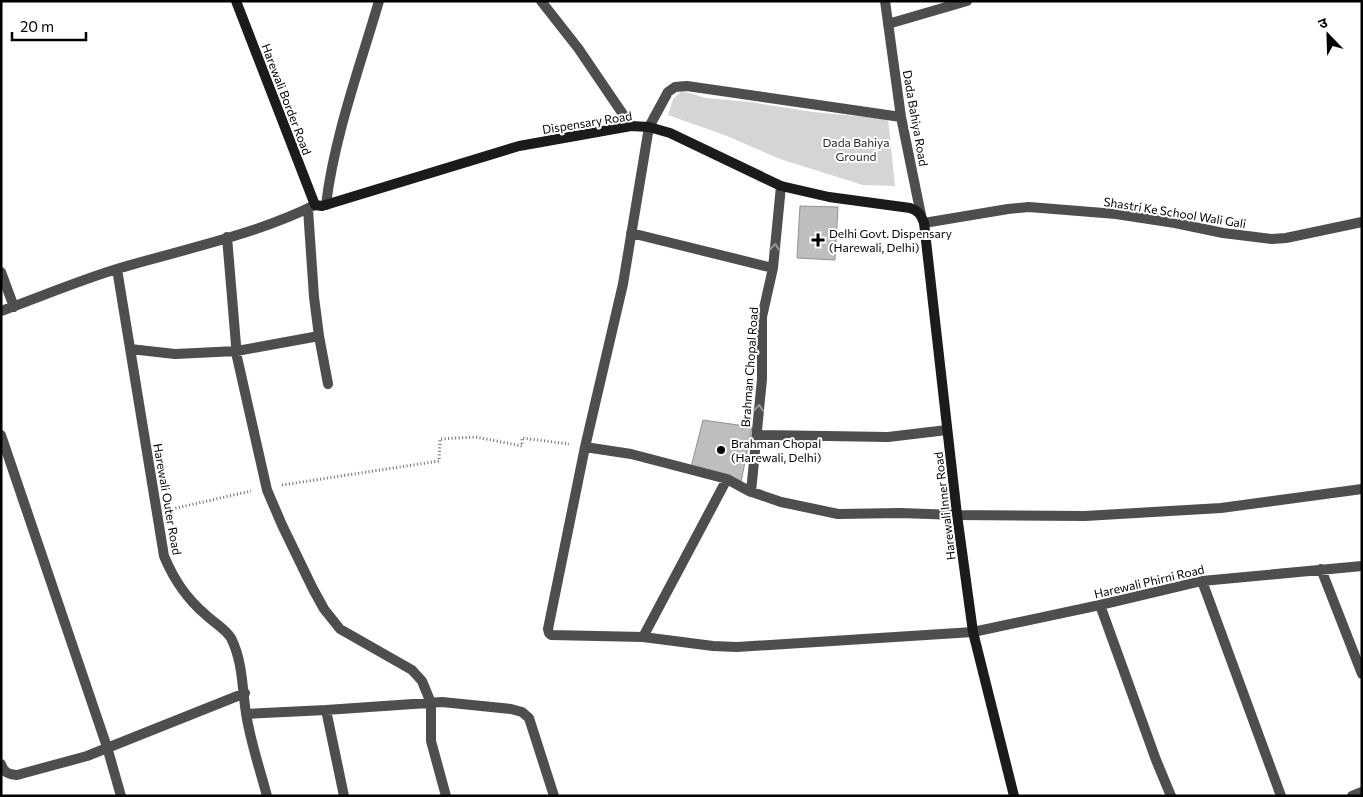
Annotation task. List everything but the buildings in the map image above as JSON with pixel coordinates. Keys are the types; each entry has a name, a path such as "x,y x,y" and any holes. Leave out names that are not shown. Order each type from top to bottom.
{"street":[{"name":"Harewali Border Road","path":"236,1 312,200 311,207"},
{"path":"326,205 344,124 380,1"},
{"path":"541,1 578,48 631,126"},
{"name":"Dada Bahiya Road","path":"885,1 902,117 921,216"},
{"path":"888,24 967,1"},
{"path":"902,117 687,86 675,87 668,92 649,127 623,284 586,447 631,454 727,479 751,492 781,502 838,514 900,513 957,516 1085,516 1221,508 1362,489"},
{"name":"Dispensary Road","path":"311,207 326,205 520,146 631,126 649,127 670,133 781,186 829,197 910,208 921,216"},
{"name":"Brahman Chopal Road","path":"751,492 762,379 762,317 773,268 781,186"},
{"path":"1,312 117,269 227,237 292,216 311,207 314,297 328,384"},
{"name":"Shastri Ke School Wali Gali","path":"921,216 1029,207 1116,214 1223,233 1272,239 1362,222"},
{"name":"Harewali Inner Road","path":"921,216 973,632 1014,796"},
{"path":"631,233 773,268"},
{"path":"227,237 237,352 267,487 282,525 324,609 340,629 412,670 422,681 431,703 431,740 446,796"},
{"name":"Harewali Outer Road","path":"117,269 164,556 171,573 183,592 206,616 230,636 242,669 246,714 267,796"},
{"path":"1,272 14,307"},
{"path":"130,349 174,354 237,352 319,336"},
{"path":"757,435 888,437 947,430"},
{"path":"1,435 108,747 121,796"},
{"name":"Harewali Phirni Road","path":"586,447 548,629 551,635 643,637 713,646 737,647 973,632 1202,581 1362,566"},
{"path":"643,637 727,479"},
{"path":"1321,569 1362,674"},
{"path":"1202,581 1281,796"},
{"path":"1100,605 1156,760 1171,796"},
{"path":"1,764 3,770 8,774 17,775 87,756 245,693"},
{"path":"246,714 442,702 522,712 529,718 554,796"},
{"path":"326,710 344,796"},
{"path":"1352,796 1362,792"}],"path":[{"path":"157,512 267,487 439,461 440,438 476,438 522,446 522,438 586,447"}],"green space":[{"name":"Dada Bahiya Ground","path":"682,91 706,98 750,102 813,112 888,119 895,186 863,185 780,159 727,136 668,115 673,99"}],"place":[{"name":"Delhi Govt. Dispensary (Harewali, Delhi)","path":"818,240"},
{"name":"Brahman Chopal (Harewali, Delhi)","path":"721,450"}]}
